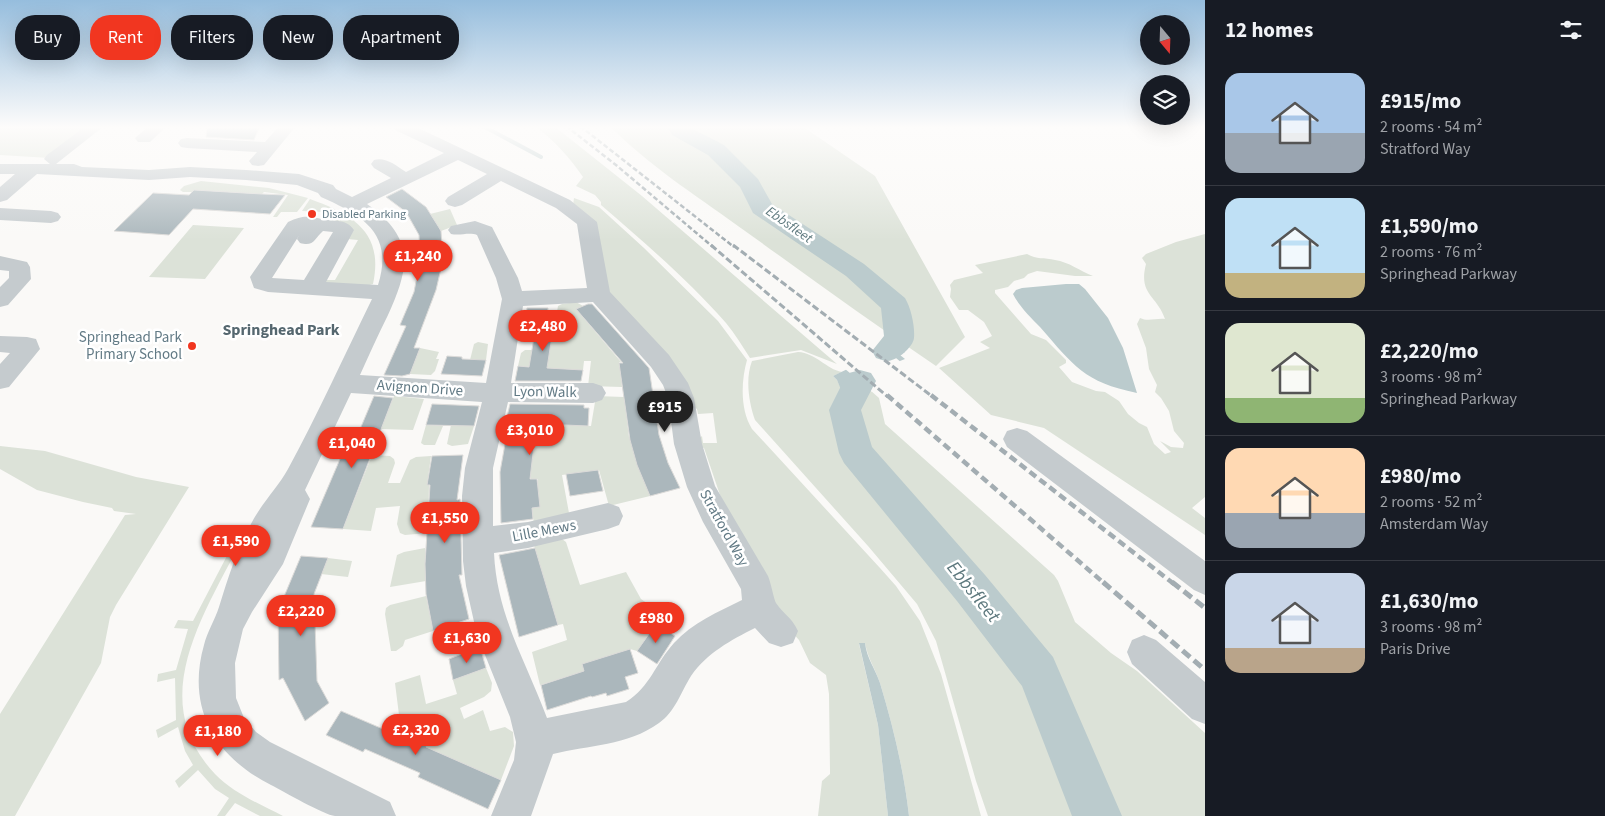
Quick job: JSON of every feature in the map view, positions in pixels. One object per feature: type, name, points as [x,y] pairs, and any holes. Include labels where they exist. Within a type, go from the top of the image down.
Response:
[{"type":"street","points":[[4,167],[33,169],[56,164]]},
{"type":"street","points":[[56,164],[66,172],[150,175],[190,172],[275,178],[278,182],[311,191],[328,193],[352,204],[374,217],[391,243],[394,266],[387,293],[297,479],[298,487],[282,534],[261,573],[235,609],[219,648],[215,676],[221,711],[233,734],[243,745],[266,761],[376,816]]},
{"type":"street","points":[[246,175],[255,164]]},
{"type":"street","points":[[380,164],[405,178]]},
{"type":"street","points":[[352,204],[435,164]]},
{"type":"street","points":[[479,164],[563,204],[587,222],[599,294],[513,299]]},
{"type":"street","points":[[0,196],[33,169]]},
{"type":"street","points":[[500,174],[454,208],[475,227],[485,231],[507,278],[513,299],[497,391],[479,468],[477,496],[481,577],[492,629],[528,717],[535,742],[533,760],[511,816]]},
{"type":"street","points":[[0,214],[51,217]]},
{"type":"street","points":[[311,288],[344,232],[342,228],[337,226],[316,227],[313,222],[299,224],[281,246],[260,279],[265,285],[387,293]]},
{"type":"street","points":[[0,263],[19,267],[20,279],[0,300]]},
{"type":"street","name":"Stratford Way","points":[[535,742],[547,737],[611,724],[638,715],[660,698],[681,662],[693,648],[722,628],[770,620],[758,587],[714,513],[701,487],[688,444],[681,398],[675,383],[660,361],[599,294]]},
{"type":"street","points":[[0,344],[27,345],[28,349],[0,380]]},
{"type":"street","name":"Avignon Drive","points":[[344,383],[480,392],[497,391]]},
{"type":"street","name":"Lyon Walk","points":[[497,391],[593,393]]},
{"type":"street","points":[[1017,439],[1205,580]]},
{"type":"street","name":"Lille Mews","points":[[478,541],[528,535],[608,516]]},
{"type":"street","points":[[1144,652],[1205,706]]},
{"type":"shaded area","points":[[574,164],[602,164],[642,196],[837,364],[801,350],[750,358],[726,323],[682,277],[601,205],[601,202],[595,195],[576,186],[583,177]]},
{"type":"shaded area","points":[[653,164],[858,164],[875,176],[965,337],[936,366]]},
{"type":"shaded area","points":[[201,181],[269,188],[308,198],[297,212],[281,212],[277,217],[273,217],[288,195],[264,192],[262,194],[194,190],[192,192],[183,192],[180,190],[184,186]]},
{"type":"shaded area","points":[[574,198],[599,207],[644,248],[718,321],[747,360],[743,395],[745,413],[752,429],[896,586],[920,621],[941,674],[981,816],[909,816],[894,732],[880,683],[865,643],[859,644],[878,725],[888,816],[818,816],[822,781],[830,774],[829,694],[826,675],[810,663],[799,640],[773,611],[720,495],[704,448],[695,442],[702,436],[703,443],[717,443],[713,413],[698,414],[697,409],[689,403],[615,305],[573,205]]},
{"type":"shaded area","points":[[310,199],[340,212],[362,228],[370,239],[374,251],[373,284],[366,286],[327,285],[323,280],[335,280],[358,240],[347,239],[322,221],[325,217],[321,216],[323,212],[302,211]]},
{"type":"shaded area","points":[[450,209],[457,225],[441,231],[430,214]]},
{"type":"shaded area","points":[[193,225],[244,228],[205,279],[149,277]]},
{"type":"shaded area","points":[[1205,234],[1205,497],[1192,508],[1205,518],[1205,535],[1044,428],[991,415],[939,368],[990,348],[980,342],[992,336],[984,322],[968,310],[959,310],[950,297],[950,285],[954,280],[983,273],[975,265],[1027,254],[1065,263],[1093,276],[1075,276],[1037,271],[1014,281],[1008,287],[995,290],[995,293],[1031,334],[1046,340],[1066,360],[1066,363],[1059,367],[1072,382],[1096,391],[1105,392],[1119,401],[1128,414],[1147,427],[1154,444],[1165,454],[1171,452],[1160,441],[1171,447],[1183,448],[1184,443],[1174,431],[1169,411],[1155,392],[1157,385],[1149,369],[1146,348],[1137,324],[1140,318],[1146,320],[1165,319],[1162,311],[1146,289],[1144,274],[1146,264],[1142,258],[1146,254],[1176,242]]},
{"type":"shaded area","points":[[1079,284],[1108,318],[1123,348],[1137,393],[1104,384],[1081,371],[1018,303],[1013,294],[1016,290],[1022,288]]},
{"type":"shaded area","points":[[576,302],[583,306],[576,309],[621,362],[619,362],[622,387],[588,386],[591,361],[584,361],[583,370],[518,366],[521,353],[525,350],[549,350],[551,340],[530,339],[524,335],[525,322],[555,323],[558,306]]},
{"type":"shaded area","points":[[478,342],[488,344],[486,360],[470,360],[474,344]]},
{"type":"shaded area","points":[[420,348],[439,352],[435,371],[431,375],[410,374]]},
{"type":"shaded area","points":[[900,348],[905,352],[900,355],[905,359],[900,361],[870,390],[860,392],[856,397],[842,392],[837,380],[833,376],[887,350]]},
{"type":"shaded area","points":[[798,352],[810,355],[831,368],[842,372],[833,376],[844,394],[849,396],[870,390],[879,398],[885,424],[1054,575],[1075,622],[1111,653],[1137,671],[1205,733],[1205,816],[988,816],[976,781],[936,641],[917,604],[868,546],[755,420],[749,391],[749,375],[752,361]]},
{"type":"shaded area","points":[[394,396],[424,399],[413,430],[381,429]]},
{"type":"shaded area","points":[[596,396],[624,397],[629,437],[650,496],[609,506],[599,470],[562,475],[569,513],[534,525],[532,508],[540,507],[531,486],[538,485],[538,479],[531,479],[530,474],[534,445],[538,445],[539,437],[505,434],[503,431],[505,417],[531,417],[550,424],[591,426]]},
{"type":"shaded area","points":[[426,425],[443,426],[435,445],[424,445],[421,443]]},
{"type":"shaded area","points":[[451,425],[474,426],[468,444],[452,446],[447,444]]},
{"type":"shaded area","points":[[0,446],[45,451],[136,477],[189,487],[116,605],[110,617],[101,663],[15,816],[0,816],[0,714],[125,515],[136,514],[114,511],[112,508],[37,490],[0,469]]},
{"type":"shaded area","points":[[372,455],[390,456],[394,459],[395,463],[388,483],[400,483],[410,460],[416,457],[431,456],[427,485],[429,485],[428,533],[405,535],[400,533],[397,524],[400,506],[376,508],[371,531],[343,529]]},
{"type":"shaded area","points":[[562,539],[566,542],[580,585],[626,572],[641,599],[651,606],[644,617],[656,624],[637,651],[630,649],[582,664],[584,671],[540,685],[532,652],[567,640],[563,624],[558,625],[534,545]]},
{"type":"shaded area","points":[[219,543],[239,545],[210,601],[187,659],[183,689],[184,718],[195,746],[222,781],[238,792],[283,816],[260,816],[235,803],[225,816],[217,816],[229,798],[215,789],[198,770],[179,788],[175,781],[193,765],[185,751],[178,727],[158,738],[156,730],[176,720],[175,678],[157,682],[158,674],[176,670],[188,629],[174,628],[178,620],[193,621],[230,550],[217,548]]},
{"type":"shaded area","points":[[425,548],[426,581],[390,587],[397,555]]},
{"type":"shaded area","points":[[328,558],[352,561],[348,577],[321,574]]},
{"type":"shaded area","points":[[426,596],[433,631],[405,640],[403,646],[396,651],[391,651],[385,614],[386,608],[390,605]]},
{"type":"shaded area","points":[[859,643],[865,643],[867,654],[885,699],[901,765],[909,816],[888,816],[878,725]]},
{"type":"shaded area","points":[[486,668],[492,683],[491,691],[484,697],[460,708],[464,719],[483,710],[490,731],[505,727],[513,732],[514,746],[501,780],[426,747],[434,731],[399,715],[395,683],[420,675],[426,704],[457,694],[453,680]]},
{"type":"pier","points":[[884,348],[902,363],[872,392],[844,368]]},
{"type":"building","points":[[402,189],[426,207],[441,231],[443,260],[436,290],[414,348],[420,348],[410,374],[402,376],[384,375],[406,326],[400,325],[414,292],[420,260],[419,235],[406,212],[386,197]]},
{"type":"building","points":[[194,190],[285,195],[270,214],[193,209],[169,235],[114,231],[153,193],[189,195]]},
{"type":"building","points":[[592,304],[649,368],[659,435],[668,463],[680,488],[650,496],[637,465],[630,440],[619,363],[623,363],[576,309]]},
{"type":"building","points":[[527,308],[548,308],[547,320],[555,317],[547,368],[583,370],[581,381],[515,381],[518,366],[529,367],[536,326],[525,323]]},
{"type":"building","points":[[447,356],[486,360],[482,376],[441,374]]},
{"type":"building","points":[[374,396],[393,398],[343,529],[311,527],[343,452],[350,453]]},
{"type":"building","points":[[432,404],[479,406],[474,426],[426,425]]},
{"type":"building","points":[[510,404],[584,405],[584,408],[589,408],[588,426],[541,424],[538,445],[534,445],[530,479],[537,479],[540,507],[532,508],[533,519],[501,523],[500,472],[505,444],[516,444],[520,417],[507,417]]},
{"type":"building","points":[[463,455],[457,500],[460,499],[462,575],[459,575],[469,619],[433,631],[426,594],[425,564],[430,485],[427,485],[432,456]]},
{"type":"building","points":[[598,470],[603,491],[570,496],[566,474]]},
{"type":"building","points":[[535,548],[558,625],[519,637],[499,555]]},
{"type":"building","points":[[301,556],[328,558],[314,594],[317,681],[329,703],[305,721],[283,678],[279,680],[278,611]]},
{"type":"building","points":[[656,624],[675,636],[657,664],[637,651]]},
{"type":"building","points":[[480,647],[486,668],[453,680],[449,659]]},
{"type":"building","points":[[630,649],[638,673],[625,677],[629,689],[607,696],[606,693],[591,696],[547,710],[541,685],[584,671],[582,664]]},
{"type":"building","points":[[341,711],[390,732],[399,715],[434,731],[426,747],[501,780],[488,809],[418,777],[420,773],[365,749],[363,752],[326,735]]},
{"type":"waterway","name":"Ebbsfleet","points":[[730,164],[750,184],[762,208],[855,270],[895,305],[899,339],[887,351]]},
{"type":"waterway","name":"Ebbsfleet","points":[[860,381],[845,410],[856,453],[971,588],[1038,672],[1097,816]]},
{"type":"railway","points":[[615,164],[713,247]]},
{"type":"railway","points":[[628,164],[734,247]]},
{"type":"railway","points":[[711,245],[888,397]]},
{"type":"railway","points":[[733,245],[933,397]]},
{"type":"railway","points":[[887,395],[1105,584]]},
{"type":"railway","points":[[931,395],[1174,584]]},
{"type":"railway","points":[[1103,582],[1205,670]]},
{"type":"railway","points":[[1172,582],[1205,608]]},
{"type":"place","name":"Disabled Parking","points":[[312,214]]},
{"type":"place","name":"Springhead Park Primary School","points":[[192,346]]},
{"type":"district","name":"Springhead Park","points":[[281,330]]}]
